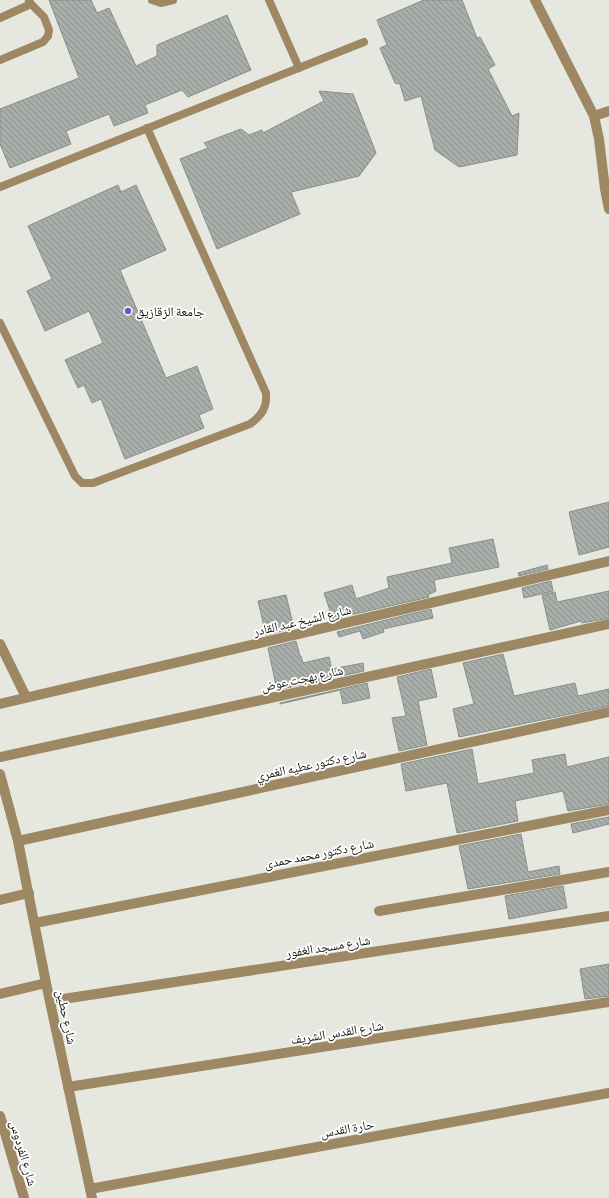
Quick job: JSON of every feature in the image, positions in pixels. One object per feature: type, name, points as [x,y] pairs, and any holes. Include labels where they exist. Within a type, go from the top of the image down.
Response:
[{"type":"street","points":[[535,0],[594,116],[599,139],[609,209]]},
{"type":"street","points":[[594,116],[609,111]]},
{"type":"street","name":"شارع الشيخ عبد القادر","points":[[0,704],[609,561]]},
{"type":"street","name":"شارع بهجت عوض","points":[[0,757],[609,624]]},
{"type":"street","points":[[0,644],[26,698]]},
{"type":"street","name":"شارع دكتور عطيه الغمري","points":[[18,841],[609,712]]},
{"type":"street","name":"شارع حطين","points":[[0,774],[3,795],[18,841],[46,983],[91,1193]]},
{"type":"street","name":"شارع دكتور محمد حمدى","points":[[35,923],[609,810]]},
{"type":"street","points":[[379,911],[609,872]]},
{"type":"street","points":[[0,900],[29,893]]},
{"type":"street","name":"شارع مسجد الغفور","points":[[50,1001],[609,916]]},
{"type":"street","points":[[0,994],[46,983]]},
{"type":"street","name":"شارع القدس الشريف","points":[[68,1087],[609,1002]]},
{"type":"street","name":"حارة القدس","points":[[91,1193],[609,1092]]},
{"type":"street","name":"شارع الفردوس","points":[[0,1116],[24,1198]]},
{"type":"lane","points":[[152,0],[161,3],[173,0]]},
{"type":"lane","points":[[269,0],[299,68]]},
{"type":"lane","points":[[0,18],[30,2],[44,17],[50,30],[48,36],[42,42],[0,60]]},
{"type":"lane","points":[[0,187],[364,42]]},
{"type":"lane","points":[[0,323],[74,476],[82,482],[88,484],[97,482],[250,424],[258,417],[264,409],[266,393],[148,128]]},
{"type":"building","points":[[49,0],[91,0],[97,13],[109,8],[136,66],[157,56],[157,45],[227,15],[251,70],[188,97],[182,90],[145,105],[148,113],[114,126],[109,114],[66,131],[71,144],[10,168],[0,144],[0,109],[79,78]]},
{"type":"building","points":[[424,0],[462,0],[477,38],[480,37],[495,65],[488,69],[512,116],[519,113],[517,155],[459,167],[435,150],[421,96],[405,101],[400,84],[395,83],[380,48],[387,45],[377,20]]},
{"type":"building","points":[[319,91],[353,94],[376,153],[359,176],[291,192],[300,214],[217,249],[180,159],[208,148],[204,143],[241,129],[249,135],[262,130],[263,133],[324,101]]},
{"type":"building","points":[[118,185],[121,192],[136,185],[166,250],[120,270],[166,378],[197,366],[213,409],[199,415],[204,428],[125,459],[101,399],[92,403],[84,385],[78,388],[65,360],[103,343],[89,311],[45,331],[27,291],[52,279],[28,226]]},
{"type":"building","points":[[609,502],[609,547],[579,555],[569,512]]},
{"type":"building","points":[[493,539],[499,567],[434,580],[436,591],[428,595],[429,597],[333,619],[324,593],[352,585],[356,599],[389,588],[387,577],[452,563],[449,548]]},
{"type":"building","points":[[547,565],[548,569],[519,576],[518,573]]},
{"type":"building","points":[[551,581],[553,591],[524,598],[522,588]]},
{"type":"building","points":[[609,591],[609,618],[582,623],[581,621],[550,630],[542,595],[555,592],[557,602]]},
{"type":"building","points":[[286,595],[294,628],[266,635],[258,601]]},
{"type":"building","points":[[431,609],[433,618],[383,629],[384,632],[363,639],[360,631],[339,637],[337,632]]},
{"type":"building","points":[[296,641],[303,663],[329,657],[332,669],[363,663],[364,671],[277,690],[268,648]]},
{"type":"building","points":[[503,654],[514,696],[575,683],[578,696],[609,689],[609,706],[459,737],[453,709],[474,704],[463,663]]},
{"type":"building","points":[[431,669],[437,697],[418,701],[427,745],[399,751],[392,718],[406,716],[397,677]]},
{"type":"building","points":[[367,683],[370,698],[343,704],[340,690],[280,704],[280,703]]},
{"type":"building","points":[[472,749],[478,784],[534,773],[532,760],[565,754],[567,767],[609,757],[609,804],[568,811],[563,791],[515,801],[518,821],[457,833],[447,783],[406,791],[401,764]]},
{"type":"building","points":[[609,817],[609,824],[573,833],[571,824]]},
{"type":"building","points":[[521,834],[528,872],[559,866],[560,874],[468,889],[459,846]]},
{"type":"building","points":[[563,886],[567,908],[509,919],[505,896]]},
{"type":"building","points":[[609,964],[609,996],[585,999],[580,969]]},
{"type":"place","name":"جامعة الزقازيق","points":[[128,311]]}]
